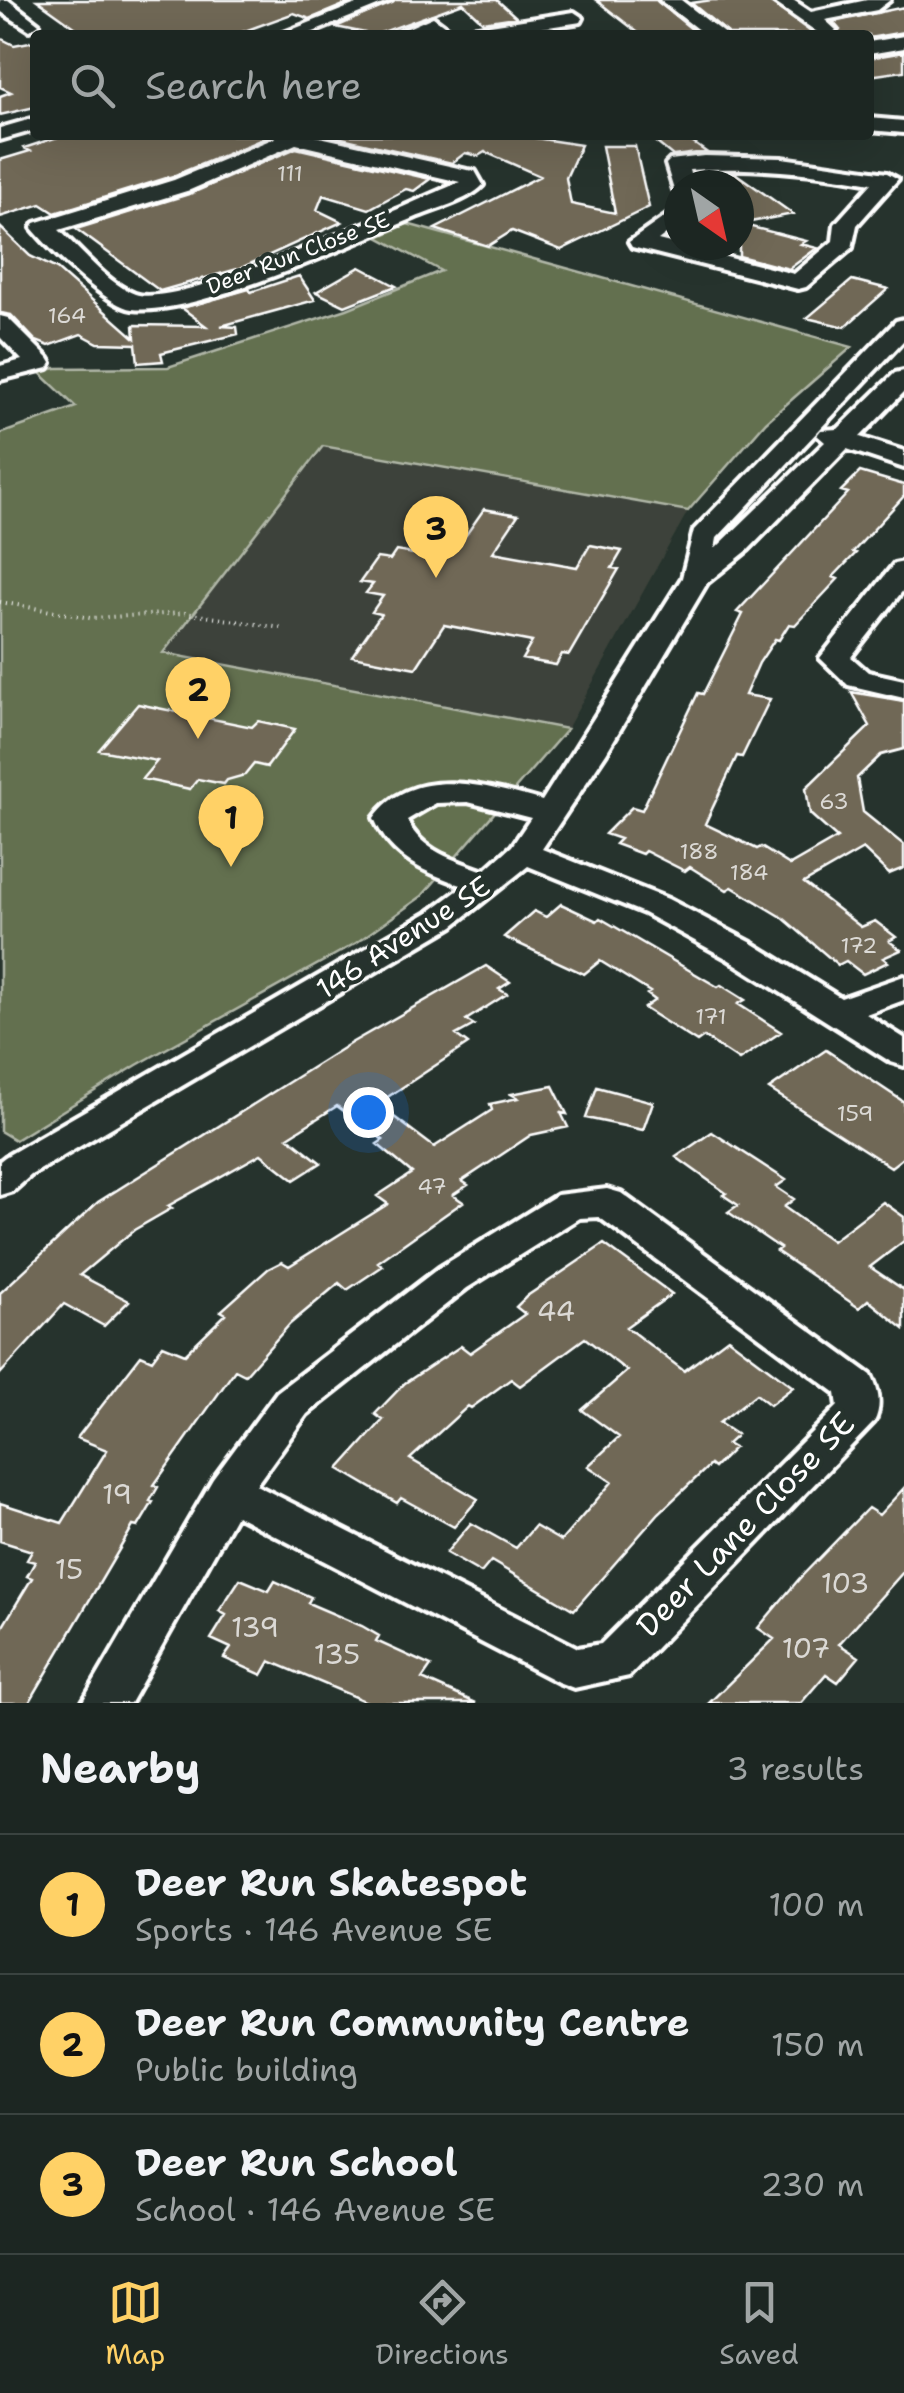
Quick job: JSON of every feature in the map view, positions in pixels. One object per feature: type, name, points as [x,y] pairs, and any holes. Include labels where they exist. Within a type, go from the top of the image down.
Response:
[{"type":"street","points":[[304,30],[383,0]]},
{"type":"street","points":[[550,0],[579,22]]},
{"type":"street","points":[[669,0],[710,30]]},
{"type":"street","points":[[780,0],[828,30]]},
{"type":"street","points":[[808,18],[870,6],[881,0]]},
{"type":"street","points":[[0,3],[30,24]]},
{"type":"street","points":[[504,30],[579,22]]},
{"type":"street","points":[[544,30],[579,22]]},
{"type":"street","points":[[414,30],[433,23],[441,30]]},
{"type":"street","points":[[874,47],[904,42]]},
{"type":"street","points":[[874,124],[903,127]]},
{"type":"street","points":[[0,134],[30,125]]},
{"type":"street","name":"Deer Run Close SE","points":[[281,140],[182,184],[43,228],[133,302],[156,304],[268,269],[472,186],[467,176],[302,140]]},
{"type":"street","points":[[737,159],[746,140]]},
{"type":"street","points":[[678,170],[677,164],[737,159],[820,166],[887,179],[846,224],[844,243],[798,282],[711,260]]},
{"type":"street","points":[[664,225],[640,242],[664,248]]},
{"type":"street","points":[[0,324],[39,362],[0,373]]},
{"type":"street","name":"146 Avenue SE","points":[[696,578],[704,536],[904,326]]},
{"type":"street","name":"146 Avenue SE","points":[[0,1182],[18,1166],[442,920],[489,884],[523,853],[551,814],[696,578],[738,544],[904,378]]},
{"type":"street","points":[[806,429],[846,438],[904,460]]},
{"type":"street","points":[[904,570],[835,658],[858,678],[904,689]]},
{"type":"street","points":[[489,884],[414,853],[395,838],[390,818],[409,799],[448,790],[487,796],[551,814]]},
{"type":"street","points":[[523,853],[656,906],[740,951],[904,1054]]},
{"type":"street","points":[[838,1012],[904,987]]},
{"type":"street","name":"Deer Lane Close SE","points":[[105,1703],[228,1491],[292,1403],[453,1278],[571,1205],[606,1203],[856,1386],[860,1411],[613,1662],[574,1668],[228,1491]]},
{"type":"path","points":[[0,602],[90,618],[185,613],[281,628]]},
{"type":"shaded area","points":[[323,445],[688,511],[567,729],[162,653]]},
{"type":"green space","points":[[407,224],[852,347],[766,422],[688,511],[323,446],[163,653],[567,729],[422,896],[356,943],[137,1065],[15,1140],[0,1131],[0,434],[76,407],[39,372],[56,368],[168,367],[347,309],[441,271],[378,237]]},
{"type":"building","points":[[37,0],[356,0],[310,19],[294,13],[248,30],[79,30]]},
{"type":"building","points":[[396,0],[497,0],[516,17],[483,22],[463,3],[389,30],[336,27]]},
{"type":"building","points":[[596,0],[656,0],[693,30],[635,30]]},
{"type":"building","points":[[767,0],[808,30],[724,30],[691,3]]},
{"type":"building","points":[[904,7],[904,32],[874,37],[874,30],[840,30],[833,22]]},
{"type":"building","points":[[0,38],[14,45],[30,42],[30,108],[0,115],[0,96],[11,92],[0,87]]},
{"type":"building","points":[[904,52],[904,71],[874,75],[874,57]]},
{"type":"building","points":[[49,140],[260,140],[173,176],[55,213],[41,204],[0,217],[0,160],[30,151],[24,148]]},
{"type":"building","points":[[350,140],[548,140],[581,145],[566,178],[571,204],[615,213],[602,146],[635,146],[649,207],[561,250],[512,231],[488,246],[435,229],[540,176],[485,152],[478,156],[465,153],[452,163]]},
{"type":"building","points":[[653,140],[689,140],[706,152],[673,156]]},
{"type":"building","points":[[296,148],[430,179],[414,191],[406,189],[369,209],[323,195],[317,210],[342,222],[241,268],[160,291],[76,229],[192,193]]},
{"type":"building","points":[[754,186],[793,214],[754,221]]},
{"type":"building","points":[[0,227],[30,256],[57,269],[135,338],[134,325],[206,326],[182,308],[299,276],[315,300],[221,326],[237,327],[238,334],[161,353],[163,361],[138,363],[136,344],[98,343],[81,334],[49,346],[36,341],[11,315],[0,313]]},
{"type":"building","points":[[754,228],[806,241],[801,244],[817,248],[789,269],[754,260]]},
{"type":"building","points":[[360,267],[396,286],[345,306],[316,292]]},
{"type":"building","points":[[852,280],[888,289],[845,327],[807,318]]},
{"type":"building","points":[[860,472],[904,485],[904,496],[833,577],[838,579],[795,625],[789,624],[759,663],[745,695],[770,699],[705,824],[757,849],[761,847],[790,865],[837,838],[810,814],[806,788],[870,726],[851,692],[904,701],[904,749],[881,755],[857,778],[863,812],[904,845],[904,868],[889,874],[863,849],[804,883],[861,927],[875,921],[896,937],[889,941],[901,950],[883,958],[888,962],[863,974],[846,961],[838,965],[782,917],[732,887],[727,890],[690,867],[685,871],[645,851],[642,854],[615,844],[620,839],[605,834],[632,807],[642,810],[698,693],[703,694],[743,614],[737,612],[848,493],[841,491]]},
{"type":"building","points":[[484,509],[518,515],[493,552],[577,567],[590,545],[622,551],[612,568],[619,569],[569,655],[562,654],[556,665],[522,659],[532,642],[444,625],[416,668],[352,656],[381,614],[372,612],[383,596],[366,593],[373,584],[360,582],[377,558],[390,560],[396,551],[413,554],[423,540],[461,542]]},
{"type":"building","points":[[138,704],[252,727],[258,721],[295,729],[267,767],[254,764],[245,775],[224,784],[198,779],[190,789],[142,779],[157,761],[99,750]]},
{"type":"building","points":[[561,904],[597,921],[600,918],[718,987],[721,985],[745,1000],[738,1004],[781,1032],[739,1060],[704,1037],[697,1042],[644,1008],[655,1000],[647,994],[650,992],[600,961],[584,974],[504,937],[534,911],[546,917]]},
{"type":"building","points":[[486,966],[510,982],[499,989],[507,994],[466,1020],[474,1025],[456,1035],[468,1044],[377,1104],[434,1147],[492,1110],[490,1104],[518,1098],[511,1094],[553,1086],[567,1114],[561,1113],[568,1127],[531,1135],[462,1181],[468,1185],[453,1195],[463,1202],[378,1262],[383,1266],[347,1290],[339,1283],[290,1324],[245,1375],[235,1370],[154,1485],[158,1487],[150,1501],[153,1502],[138,1527],[133,1526],[29,1703],[0,1703],[0,1631],[32,1578],[27,1576],[35,1562],[27,1560],[32,1551],[0,1541],[0,1503],[62,1523],[107,1450],[77,1438],[141,1355],[152,1360],[163,1345],[185,1354],[226,1314],[221,1311],[268,1269],[282,1262],[289,1266],[388,1204],[377,1196],[412,1173],[377,1144],[383,1140],[337,1106],[288,1137],[321,1163],[294,1180],[261,1154],[168,1206],[172,1208],[134,1230],[80,1275],[129,1301],[104,1326],[64,1304],[0,1374],[0,1293],[98,1202],[351,1043]]},
{"type":"building","points":[[826,1050],[904,1102],[904,1157],[891,1167],[769,1089]]},
{"type":"building","points":[[597,1087],[653,1102],[643,1130],[586,1118]]},
{"type":"building","points":[[712,1132],[786,1180],[776,1187],[794,1199],[784,1207],[832,1241],[883,1202],[904,1217],[904,1241],[870,1267],[904,1290],[904,1329],[868,1300],[859,1308],[776,1251],[780,1248],[728,1212],[738,1205],[676,1157]]},
{"type":"building","points":[[604,1244],[672,1294],[626,1327],[684,1371],[728,1338],[793,1387],[770,1405],[756,1394],[719,1423],[737,1435],[727,1444],[734,1448],[659,1513],[574,1610],[491,1561],[481,1573],[446,1553],[471,1523],[516,1548],[535,1526],[561,1541],[612,1482],[588,1466],[619,1437],[582,1410],[627,1371],[585,1338],[520,1386],[511,1379],[471,1408],[468,1406],[410,1459],[478,1499],[454,1527],[401,1498],[397,1503],[339,1469],[383,1420],[375,1414],[405,1383],[461,1346],[470,1353],[525,1314],[516,1307],[527,1296]]},
{"type":"building","points":[[904,1488],[904,1571],[839,1644],[859,1657],[838,1682],[826,1674],[801,1703],[709,1703],[774,1639],[758,1628],[799,1579],[868,1508],[879,1515]]},
{"type":"building","points":[[240,1579],[269,1591],[275,1581],[311,1597],[308,1603],[362,1626],[379,1636],[376,1641],[431,1666],[422,1679],[476,1703],[369,1703],[270,1661],[262,1675],[224,1658],[231,1648],[211,1639],[226,1615],[219,1611]]},
{"type":"place","name":"Deer Run School","points":[[436,578]]},
{"type":"place","name":"Deer Run Community Centre","points":[[198,739]]},
{"type":"place","name":"Deer Run Skatespot","points":[[231,867]]}]
